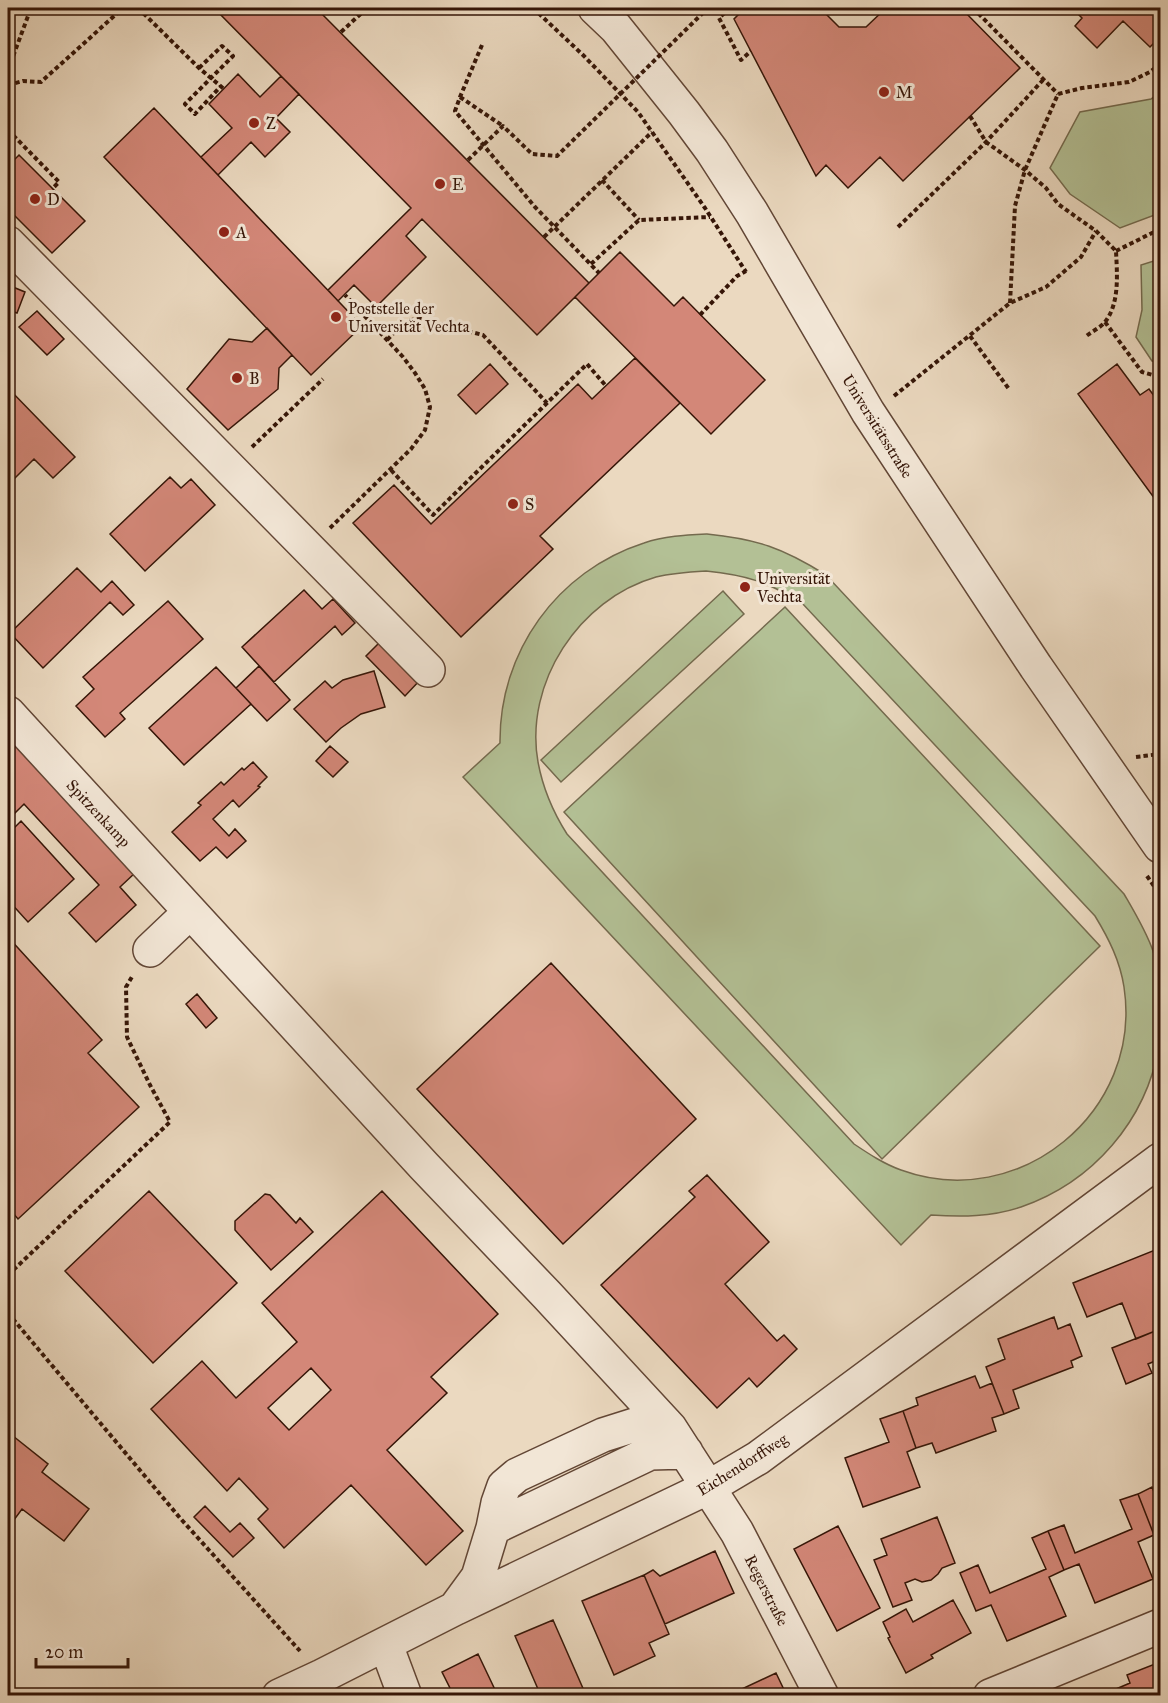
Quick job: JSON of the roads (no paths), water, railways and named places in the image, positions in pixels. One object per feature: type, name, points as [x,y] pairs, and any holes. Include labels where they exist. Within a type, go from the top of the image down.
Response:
[{"type":"street","name":"Universitätsstraße","points":[[595,8],[616,28],[712,151],[752,213],[868,412],[1036,668],[1161,846]]},
{"type":"street","points":[[8,243],[428,670]]},
{"type":"street","name":"Spitzenkamp","points":[[8,713],[408,1149],[547,1295],[678,1440]]},
{"type":"street","points":[[150,950],[190,912]]},
{"type":"street","name":"Eichendorffweg","points":[[279,1695],[709,1487],[767,1451],[1155,1174]]},
{"type":"street","points":[[456,1608],[478,1577],[504,1486],[517,1475],[603,1435],[641,1423],[678,1440]]},
{"type":"street","name":"Regerstraße","points":[[678,1440],[737,1532],[822,1695]]},
{"type":"street","points":[[990,1695],[1161,1626]]},
{"type":"street","points":[[386,1645],[405,1695]]},
{"type":"place","name":"M","points":[[884,92]]},
{"type":"place","name":"Z","points":[[254,123]]},
{"type":"place","name":"E","points":[[440,184]]},
{"type":"place","name":"D","points":[[35,199]]},
{"type":"place","name":"A","points":[[224,232]]},
{"type":"place","name":"Poststelle der Universität Vechta","points":[[336,317]]},
{"type":"place","name":"B","points":[[237,378]]},
{"type":"place","name":"S","points":[[513,504]]},
{"type":"place","name":"Universität Vechta","points":[[745,587]]}]
